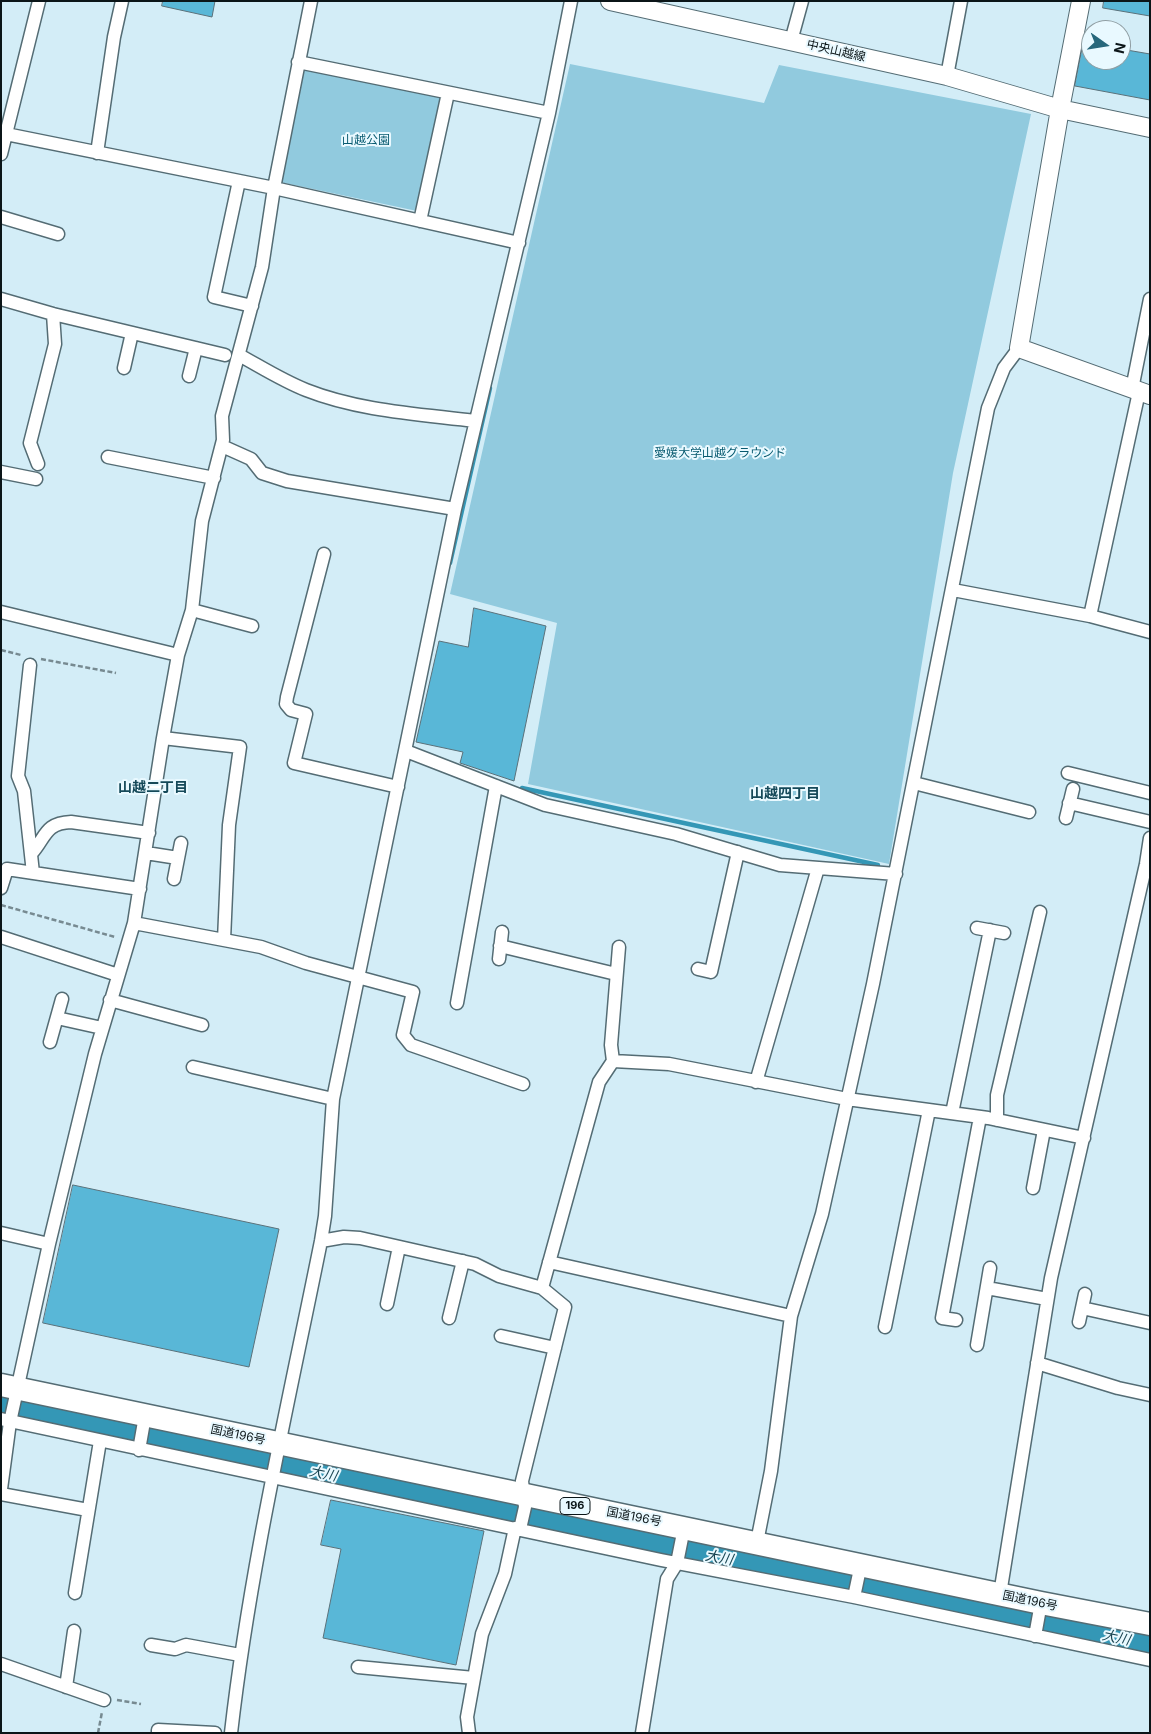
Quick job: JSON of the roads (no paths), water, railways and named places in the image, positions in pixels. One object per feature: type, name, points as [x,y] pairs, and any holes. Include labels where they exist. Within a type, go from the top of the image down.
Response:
[{"type":"highway","name":"国道196号","points":[[11,1392],[144,1422],[682,1535],[757,1542],[859,1571],[1000,1594],[1040,1610],[1150,1624]]},
{"type":"street","points":[[1,154],[4,134],[39,1]]},
{"type":"street","points":[[96,153],[114,36],[122,1]]},
{"type":"street","points":[[1,1489],[11,1392],[102,1028],[134,923],[178,655],[192,610],[202,521],[222,446],[222,416],[232,355],[252,306],[262,267],[274,188],[310,1]]},
{"type":"street","points":[[231,1733],[240,1655],[277,1450],[321,1241],[333,1100],[455,509],[549,113],[571,1]]},
{"type":"street","name":"中央山越線","points":[[610,1],[947,76],[1060,109],[1150,128]]},
{"type":"street","points":[[790,40],[802,1]]},
{"type":"street","points":[[947,76],[961,1]]},
{"type":"street","points":[[757,1542],[771,1470],[791,1316],[822,1214],[847,1100],[896,874],[988,408],[1004,368],[1019,348],[1060,109],[1081,1]]},
{"type":"street","points":[[298,62],[549,113]]},
{"type":"street","points":[[420,221],[448,93]]},
{"type":"street","points":[[4,134],[274,188],[519,243]]},
{"type":"street","points":[[239,181],[214,297],[252,306]]},
{"type":"street","points":[[1,217],[58,234]]},
{"type":"street","points":[[1,299],[53,314],[232,355],[305,390],[338,400],[371,407],[475,421]]},
{"type":"street","points":[[1090,616],[1140,392],[1150,300]]},
{"type":"street","points":[[38,464],[26,433],[55,344],[53,314]]},
{"type":"street","points":[[124,368],[132,333]]},
{"type":"street","points":[[189,376],[196,348]]},
{"type":"street","points":[[1019,348],[1140,392]]},
{"type":"street","points":[[222,446],[251,459],[262,472],[287,481],[455,509]]},
{"type":"street","points":[[108,457],[214,478]]},
{"type":"street","points":[[1,472],[36,479]]},
{"type":"street","points":[[324,554],[287,697],[286,704],[291,710],[306,714],[294,763],[398,786]]},
{"type":"street","points":[[953,590],[1090,616],[1150,632]]},
{"type":"street","points":[[192,610],[252,626]]},
{"type":"street","points":[[1,612],[178,655]]},
{"type":"street","points":[[29,659],[18,776],[24,791],[33,873]]},
{"type":"street","points":[[163,738],[240,747],[229,825],[224,940]]},
{"type":"street","points":[[406,750],[545,805],[676,834],[780,865],[896,874]]},
{"type":"street","points":[[1068,773],[1150,794]]},
{"type":"street","points":[[914,783],[1028,812]]},
{"type":"street","points":[[457,1003],[496,786]]},
{"type":"street","points":[[1066,818],[1073,788]]},
{"type":"street","points":[[1070,803],[1150,822]]},
{"type":"street","points":[[31,854],[50,828],[60,822],[149,833]]},
{"type":"street","points":[[1000,1594],[1047,1299],[1150,838]]},
{"type":"street","points":[[174,879],[182,842]]},
{"type":"street","points":[[698,969],[711,972],[738,852]]},
{"type":"street","points":[[146,853],[178,858]]},
{"type":"street","points":[[756,1082],[818,868]]},
{"type":"street","points":[[1,888],[7,869],[140,889]]},
{"type":"street","points":[[997,1120],[997,1095],[1040,912]]},
{"type":"street","points":[[134,923],[260,947],[306,964],[399,986],[413,992],[403,1035],[411,1045],[524,1084]]},
{"type":"street","points":[[977,928],[1004,933]]},
{"type":"street","points":[[952,1113],[990,930]]},
{"type":"street","points":[[502,932],[500,953],[616,974]]},
{"type":"street","points":[[1,937],[118,975]]},
{"type":"street","points":[[542,1288],[599,1082],[613,1062],[611,1045],[619,947]]},
{"type":"street","points":[[50,1042],[62,999]]},
{"type":"street","points":[[110,1000],[202,1025]]},
{"type":"street","points":[[57,1018],[102,1028]]},
{"type":"street","points":[[613,1062],[669,1064],[847,1100],[980,1117],[1084,1138]]},
{"type":"street","points":[[193,1067],[333,1100]]},
{"type":"street","points":[[885,1327],[929,1110]]},
{"type":"street","points":[[956,1320],[942,1318],[980,1117]]},
{"type":"street","points":[[1033,1188],[1044,1130]]},
{"type":"street","points":[[1,1232],[49,1244]]},
{"type":"street","points":[[321,1241],[344,1237],[360,1238],[475,1264],[499,1276],[542,1288],[565,1307],[522,1481],[525,1501],[519,1526],[505,1574],[482,1634],[467,1717],[469,1733]]},
{"type":"street","points":[[387,1304],[399,1247]]},
{"type":"street","points":[[449,1318],[463,1261]]},
{"type":"street","points":[[549,1262],[791,1316]]},
{"type":"street","points":[[977,1345],[990,1268]]},
{"type":"street","points":[[987,1288],[1047,1299]]},
{"type":"street","points":[[1080,1322],[1086,1294]]},
{"type":"street","points":[[1082,1308],[1150,1323]]},
{"type":"street","points":[[501,1336],[555,1348]]},
{"type":"street","points":[[1037,1363],[1118,1388],[1150,1394]]},
{"type":"street","points":[[7,1420],[100,1441],[273,1474],[677,1561],[854,1595],[1150,1660]]},
{"type":"street","points":[[139,1447],[144,1422]]},
{"type":"street","points":[[75,1593],[100,1441]]},
{"type":"street","points":[[1,1494],[88,1510]]},
{"type":"street","points":[[642,1733],[667,1579],[677,1561],[682,1535]]},
{"type":"street","points":[[854,1595],[859,1571]]},
{"type":"street","points":[[1035,1634],[1040,1610]]},
{"type":"street","points":[[66,1687],[74,1631]]},
{"type":"street","points":[[152,1645],[175,1649],[186,1645],[240,1655]]},
{"type":"street","points":[[1,1664],[104,1700]]},
{"type":"street","points":[[358,1667],[474,1678]]},
{"type":"street","points":[[158,1733],[158,1730],[215,1733]]},
{"type":"waterway","points":[[450,563],[490,388]]},
{"type":"waterway","points":[[522,788],[878,865]]},
{"type":"waterway","name":"大川","points":[[1,1406],[41,1417],[259,1461]]},
{"type":"waterway","name":"大川","points":[[290,1467],[435,1496],[693,1554],[835,1579],[959,1607],[1150,1645]]},
{"type":"district","name":"山越二丁目","points":[[153,788]]},
{"type":"district","name":"山越四丁目","points":[[785,794]]},
{"type":"park label","name":"山越公園","points":[[366,140]]},
{"type":"park label","name":"愛媛大学山越グラウンド","points":[[720,453]]}]
